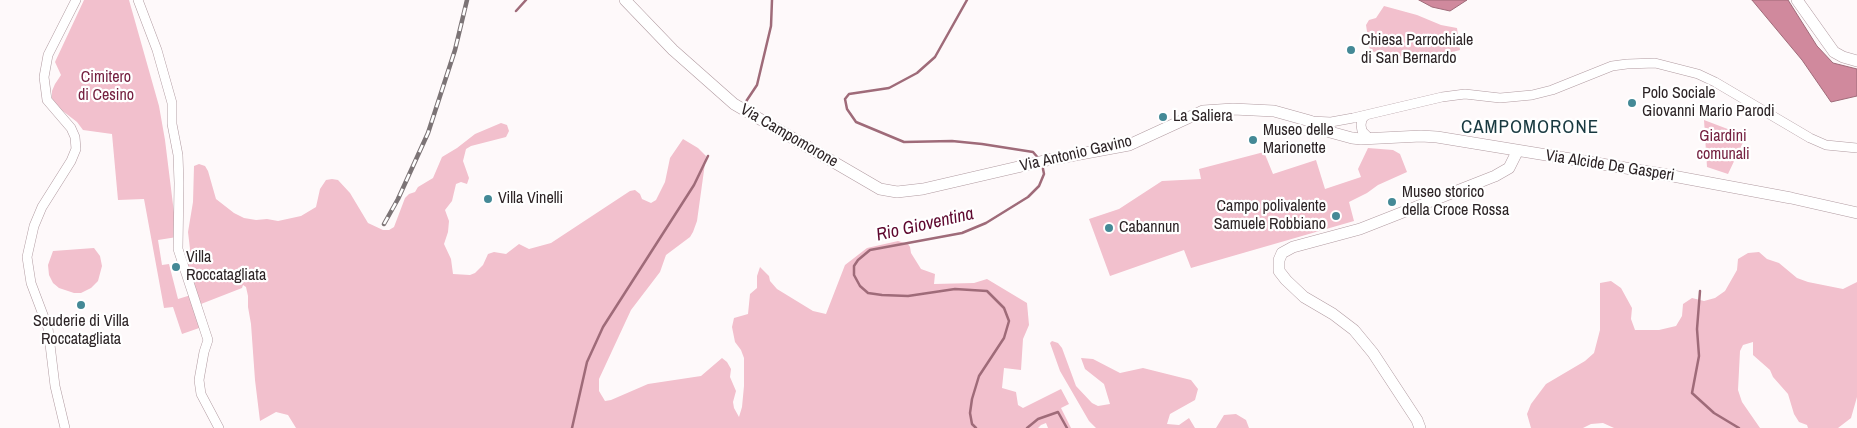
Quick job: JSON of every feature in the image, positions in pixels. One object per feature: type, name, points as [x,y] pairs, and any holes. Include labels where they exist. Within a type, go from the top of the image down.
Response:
[{"type":"main road","name":"Via Campomorone","points":[[625,0],[673,50],[734,104],[880,190],[906,191],[986,175]]},
{"type":"main road","points":[[1797,0],[1834,52],[1857,61]]},
{"type":"main road","name":"Via Antonio Gavino","points":[[986,175],[1048,160],[1129,145],[1203,111],[1233,109],[1268,110],[1310,121],[1330,132],[1365,139]]},
{"type":"main road","name":"Via Alcide De Gasperi","points":[[1365,139],[1437,137],[1517,152],[1662,174],[1800,200],[1857,213]]},
{"type":"main road","points":[[1420,428],[1417,420],[1365,343],[1354,330],[1333,314],[1304,297],[1286,280],[1279,271],[1279,260],[1282,254],[1293,247],[1360,229],[1495,176],[1508,168],[1517,152]]},
{"type":"street","points":[[66,428],[55,386],[48,328],[31,283],[27,257],[34,226],[42,207],[72,161],[76,148],[75,137],[71,128],[47,100],[44,77],[48,55],[76,0]]},
{"type":"street","points":[[138,0],[157,50],[172,103],[172,124],[178,155],[178,249],[208,340],[199,380],[201,394],[219,428]]},
{"type":"street","name":"Via Antonio Gavino","points":[[1310,121],[1332,122],[1442,97],[1465,94],[1500,98],[1532,95],[1552,90],[1612,66],[1655,63],[1698,74],[1715,82],[1810,138],[1826,145],[1857,148]]},
{"type":"street","points":[[1365,116],[1360,125],[1365,139]]},
{"type":"green space","name":"Cimitero di Cesino","points":[[84,0],[129,0],[159,106],[165,140],[177,237],[158,240],[162,265],[169,264],[178,299],[191,295],[202,327],[182,334],[173,307],[164,308],[144,199],[118,200],[112,134],[83,130],[77,122],[55,105],[52,98],[52,91],[61,75],[55,62]]},
{"type":"green space","points":[[1384,6],[1417,15],[1441,25],[1457,28],[1460,50],[1421,60],[1370,51],[1366,25],[1369,20],[1376,18]]},
{"type":"green space","name":"Giardini comunali","points":[[1704,120],[1746,136],[1728,174],[1707,167]]},
{"type":"green space","points":[[501,123],[507,125],[509,131],[506,137],[466,149],[463,161],[469,178],[467,184],[461,182],[456,184],[452,201],[445,210],[449,221],[444,244],[451,259],[453,274],[470,275],[475,273],[483,265],[488,254],[494,252],[506,254],[519,244],[529,249],[551,243],[630,191],[635,190],[642,199],[651,203],[656,200],[665,182],[670,158],[683,139],[698,148],[706,156],[697,221],[693,232],[690,237],[666,255],[660,272],[631,310],[599,379],[599,391],[605,401],[648,384],[701,376],[722,358],[731,369],[730,377],[736,391],[733,402],[734,408],[739,417],[744,386],[744,358],[735,342],[732,327],[734,318],[748,314],[750,294],[757,288],[757,276],[760,267],[769,276],[770,281],[777,289],[813,311],[826,314],[845,265],[867,248],[898,241],[908,244],[921,269],[935,274],[934,284],[974,283],[987,279],[1027,303],[1029,325],[1023,339],[1021,370],[1004,368],[1002,388],[1016,392],[1018,405],[1023,408],[1061,389],[1069,404],[1061,408],[1071,428],[1048,428],[1046,423],[1038,428],[296,428],[288,415],[276,412],[260,421],[246,287],[243,285],[242,288],[201,304],[185,261],[190,249],[188,232],[193,202],[194,166],[199,164],[205,166],[216,199],[244,218],[278,221],[301,216],[316,207],[320,189],[326,180],[332,179],[338,180],[350,193],[368,223],[383,230],[389,230],[394,227],[405,198],[433,178],[442,157],[475,134]]},
{"type":"green space","points":[[1368,148],[1393,150],[1400,154],[1407,172],[1378,185],[1349,202],[1354,221],[1191,268],[1184,250],[1110,276],[1089,219],[1119,209],[1162,181],[1201,179],[1199,169],[1264,152],[1273,174],[1316,160],[1325,189],[1361,177],[1358,169]]},
{"type":"green space","points":[[94,248],[100,256],[102,266],[98,281],[91,288],[81,293],[74,293],[59,288],[53,283],[49,275],[48,265],[53,251]]},
{"type":"green space","points":[[1759,252],[1767,259],[1779,263],[1797,278],[1808,282],[1843,289],[1857,282],[1857,397],[1851,418],[1838,428],[1808,428],[1807,425],[1799,422],[1794,414],[1788,394],[1773,377],[1770,370],[1753,355],[1753,342],[1743,345],[1740,351],[1738,390],[1742,402],[1760,428],[1614,428],[1603,423],[1591,424],[1583,428],[1531,428],[1527,414],[1531,404],[1546,384],[1585,361],[1594,353],[1600,330],[1600,283],[1611,281],[1621,288],[1632,308],[1631,319],[1635,330],[1659,330],[1676,326],[1682,316],[1683,304],[1692,298],[1704,301],[1715,298],[1725,291],[1737,270],[1738,259],[1748,253]]},
{"type":"green space","points":[[1052,341],[1058,343],[1062,348],[1076,386],[1092,403],[1098,406],[1110,404],[1104,384],[1085,369],[1081,358],[1093,359],[1120,373],[1143,368],[1191,380],[1198,389],[1195,400],[1170,414],[1167,424],[1179,425],[1189,418],[1195,428],[1096,428],[1089,421],[1060,371],[1050,343]]},
{"type":"green space","points":[[1236,414],[1246,420],[1249,428],[1216,428],[1224,415]]},
{"type":"shaded area","points":[[1419,0],[1467,0],[1450,11],[1432,7]]},
{"type":"shaded area","points":[[1752,0],[1788,0],[1817,46],[1833,63],[1857,69],[1857,96],[1831,102],[1802,60]]},
{"type":"waterway","points":[[516,11],[526,0]]},
{"type":"waterway","points":[[745,103],[757,85],[771,26],[772,0]]},
{"type":"waterway","name":"Rio Gioventina","points":[[967,0],[935,57],[917,73],[889,88],[849,94],[845,99],[847,109],[856,122],[904,142],[952,141],[982,144],[1033,152],[1039,159]]},
{"type":"waterway","points":[[572,428],[587,362],[603,327],[694,185],[708,156]]},
{"type":"waterway","name":"Rio Gioventina","points":[[976,428],[972,424],[970,413],[972,399],[979,376],[1004,338],[1009,321],[1004,308],[987,291],[955,289],[908,296],[868,293],[860,286],[854,275],[854,266],[870,250],[962,233],[986,223],[1028,197],[1039,186],[1044,174],[1042,164]]},
{"type":"waterway","points":[[1700,291],[1697,329],[1699,356],[1692,393],[1714,413],[1739,428]]},
{"type":"waterway","name":"Rio Gioventina","points":[[1027,428],[1038,419],[1058,412],[1067,428]]},
{"type":"railway","points":[[384,224],[398,199],[428,133],[455,50],[467,0]]},
{"type":"place","name":"Chiesa Parrochiale di San Bernardo","points":[[1351,50]]},
{"type":"place","name":"Polo Sociale Giovanni Mario Parodi","points":[[1632,103]]},
{"type":"place","name":"La Saliera","points":[[1163,117]]},
{"type":"place","name":"Museo delle Marionette","points":[[1253,140]]},
{"type":"place","name":"Villa Vinelli","points":[[488,199]]},
{"type":"place","name":"Museo storico della Croce Rossa","points":[[1392,202]]},
{"type":"place","name":"Campo polivalente Samuele Robbiano","points":[[1336,216]]},
{"type":"place","name":"Cabannun","points":[[1109,228]]},
{"type":"place","name":"Villa Roccatagliata","points":[[176,267]]},
{"type":"place","name":"Scuderie di Villa Roccatagliata","points":[[81,305]]},
{"type":"district","name":"CAMPOMORONE","points":[[1530,128]]}]
